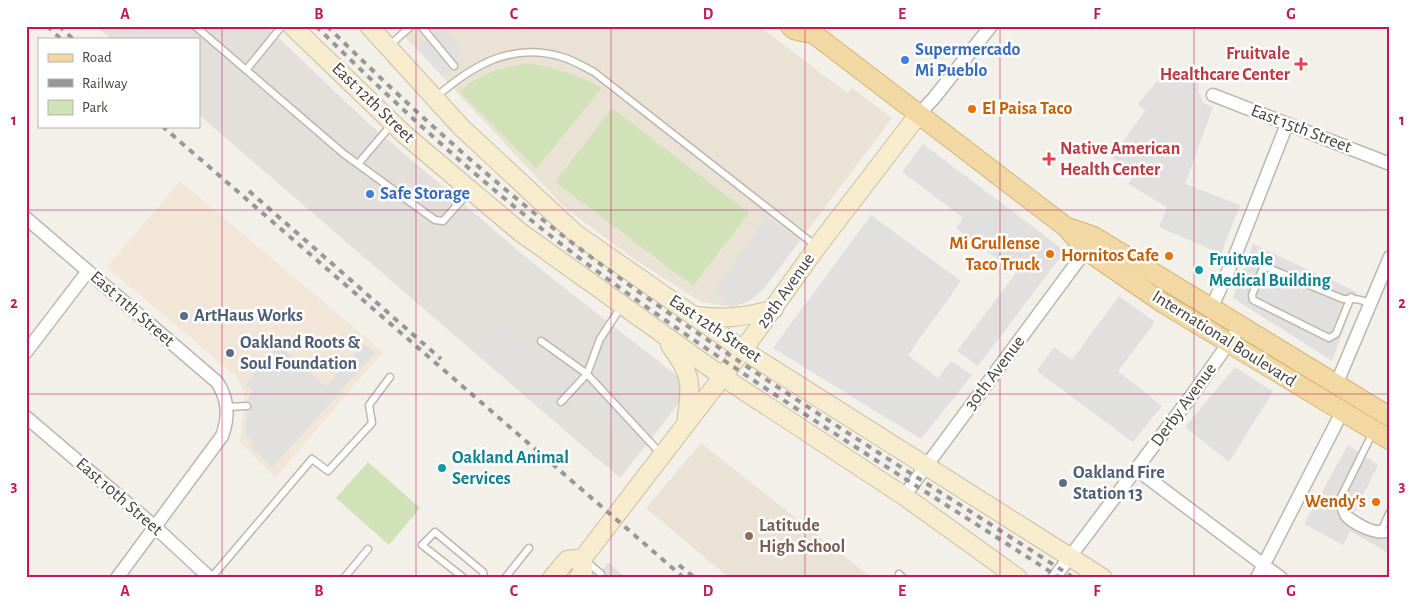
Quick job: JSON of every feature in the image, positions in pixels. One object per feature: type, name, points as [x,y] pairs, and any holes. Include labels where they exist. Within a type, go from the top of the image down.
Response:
[{"type":"main road","name":"East 12th Street","points":[[292,26],[393,124],[520,232],[723,376],[904,496],[1018,578]]},
{"type":"main road","name":"East 12th Street","points":[[369,26],[461,127],[576,234],[744,350],[927,464],[1103,578]]},
{"type":"main road","name":"International Boulevard","points":[[790,26],[795,30],[811,30],[918,115],[1066,227],[1086,250],[1163,303],[1390,440]]},
{"type":"main road","name":"29th Avenue","points":[[578,578],[583,572],[583,558],[744,350],[817,247],[918,115]]},
{"type":"main road","name":"International Boulevard","points":[[1066,227],[1093,236],[1211,310],[1390,417]]},
{"type":"main road","points":[[693,315],[715,319],[738,318],[774,310]]},
{"type":"main road","points":[[659,331],[685,366],[690,379],[686,426]]},
{"type":"main road","points":[[552,578],[567,560],[583,558]]},
{"type":"street","name":"29th Avenue","points":[[918,115],[934,98],[991,26]]},
{"type":"street","name":"East 15th Street","points":[[1213,94],[1390,164]]},
{"type":"street","points":[[1211,310],[1232,264],[1287,124]]},
{"type":"street","name":"East 11th Street","points":[[26,218],[217,382],[226,398],[227,407]]},
{"type":"street","name":"30th Avenue","points":[[904,496],[1086,250]]},
{"type":"street","points":[[1336,385],[1390,257]]},
{"type":"street","points":[[26,352],[88,271]]},
{"type":"street","name":"Derby Avenue","points":[[1054,578],[1240,326]]},
{"type":"street","points":[[117,578],[222,436],[226,426],[227,407]]},
{"type":"street","points":[[1257,578],[1342,412]]},
{"type":"street","name":"East 10th Street","points":[[26,417],[154,526],[210,578]]},
{"type":"street","points":[[1136,469],[1281,578]]},
{"type":"lane","points":[[195,26],[344,154],[435,220],[443,221],[470,191]]},
{"type":"lane","points":[[246,70],[282,26]]},
{"type":"lane","points":[[388,47],[411,26]]},
{"type":"lane","points":[[421,26],[454,66]]},
{"type":"lane","points":[[435,98],[470,70],[495,58],[529,52],[562,57],[594,72],[817,247]]},
{"type":"lane","points":[[358,164],[393,124]]},
{"type":"lane","points":[[1351,298],[1336,334],[1329,338],[1253,300],[1252,295],[1262,270],[1266,267],[1343,298],[1351,298],[1371,304]]},
{"type":"lane","points":[[561,402],[587,374],[600,339],[623,306]]},
{"type":"lane","points":[[541,341],[587,374],[663,455]]},
{"type":"lane","points":[[210,578],[312,459],[328,471],[372,423],[369,405],[390,377]]},
{"type":"lane","points":[[227,407],[247,406]]},
{"type":"lane","points":[[1374,430],[1339,502],[1345,518],[1365,531],[1379,536],[1386,534],[1390,528]]},
{"type":"lane","points":[[1340,506],[1344,511],[1366,525],[1379,530],[1382,529],[1390,512]]},
{"type":"lane","points":[[464,578],[422,545],[435,532],[483,572],[484,578]]},
{"type":"lane","points":[[505,578],[529,548]]},
{"type":"lane","points":[[344,578],[368,550]]},
{"type":"lane","points":[[583,558],[601,574]]},
{"type":"shaded area","name":"Safe Storage","points":[[96,26],[266,26],[368,123],[534,264],[676,375],[683,387],[680,402],[620,478],[200,116],[200,38],[110,38]]},
{"type":"shaded area","points":[[395,26],[759,26],[847,93],[852,88],[892,118],[765,287],[751,300],[733,307],[701,302],[634,259],[563,206]]},
{"type":"shaded area","points":[[442,27],[463,51],[457,57],[462,63],[442,76],[417,48]]},
{"type":"shaded area","points":[[1170,65],[1199,84],[1198,91],[1203,103],[1213,107],[1185,184],[1240,205],[1221,254],[1159,227],[1167,207],[1128,184],[1134,175],[1112,157],[1145,111],[1138,104]]},
{"type":"shaded area","points":[[923,144],[1065,251],[978,366],[957,351],[1016,273],[956,228],[963,218],[902,172]]},
{"type":"shaded area","points":[[180,181],[383,352],[275,478],[240,443],[245,396],[238,378],[107,267]]},
{"type":"shaded area","points":[[871,215],[961,281],[908,355],[938,378],[951,361],[972,375],[921,439],[773,348]]},
{"type":"shaded area","points":[[766,217],[799,242],[765,287],[751,300],[733,307],[714,292]]},
{"type":"shaded area","points":[[1253,244],[1357,292],[1332,361],[1233,298]]},
{"type":"shaded area","points":[[1119,296],[1155,322],[1118,371],[1162,406],[1133,442],[1037,371],[1054,347],[1072,360]]},
{"type":"shaded area","points":[[495,323],[533,353],[538,346],[576,376],[615,331],[671,374],[673,404],[638,449],[576,396],[556,418],[474,347]]},
{"type":"shaded area","points":[[364,344],[375,353],[273,467],[250,447],[254,442],[245,434],[249,396],[253,391],[245,384],[279,345],[326,386]]},
{"type":"shaded area","points":[[1235,367],[1273,392],[1229,462],[1185,427]]},
{"type":"shaded area","name":"Latitude High School","points":[[701,443],[873,578],[729,578],[646,508]]},
{"type":"shaded area","points":[[1348,445],[1378,465],[1354,513],[1379,528],[1390,506],[1390,554],[1350,531],[1343,545],[1304,524]]},
{"type":"shaded area","points":[[608,562],[626,578],[597,578]]},
{"type":"green space","points":[[528,63],[566,72],[602,88],[536,169],[460,92],[483,76],[500,69]]},
{"type":"green space","points":[[612,108],[749,213],[693,286],[555,182]]},
{"type":"green space","points":[[368,462],[420,508],[389,545],[336,498]]},
{"type":"railway","points":[[47,26],[60,38]]},
{"type":"railway","points":[[59,26],[72,38]]},
{"type":"railway","points":[[316,26],[481,179],[586,263],[643,305],[761,385],[1060,578]]},
{"type":"railway","points":[[327,26],[390,87],[488,175],[591,257],[650,300],[769,381],[1074,578]]},
{"type":"railway","points":[[164,128],[684,578]]},
{"type":"railway","points":[[249,191],[441,359]]},
{"type":"railway","points":[[679,565],[695,578]]},
{"type":"place","name":"Supermercado Mi Pueblo","points":[[905,60]]},
{"type":"place","name":"Fruitvale Healthcare Center","points":[[1301,64]]},
{"type":"place","name":"El Paisa Taco","points":[[972,109]]},
{"type":"place","name":"Native American Health Center","points":[[1049,159]]},
{"type":"place","name":"Safe Storage","points":[[370,194]]},
{"type":"place","name":"Mi Grullense Taco Truck","points":[[1050,254]]},
{"type":"place","name":"Hornitos Cafe","points":[[1169,256]]},
{"type":"place","name":"Fruitvale Medical Building","points":[[1199,270]]},
{"type":"place","name":"ArtHaus Works","points":[[184,316]]},
{"type":"place","name":"Oakland Roots & Soul Foundation","points":[[230,353]]},
{"type":"place","name":"Oakland Animal Services","points":[[442,468]]},
{"type":"place","name":"Oakland Fire Station 13","points":[[1063,483]]},
{"type":"place","name":"Wendy's","points":[[1376,502]]},
{"type":"place","name":"Latitude High School","points":[[749,536]]}]
